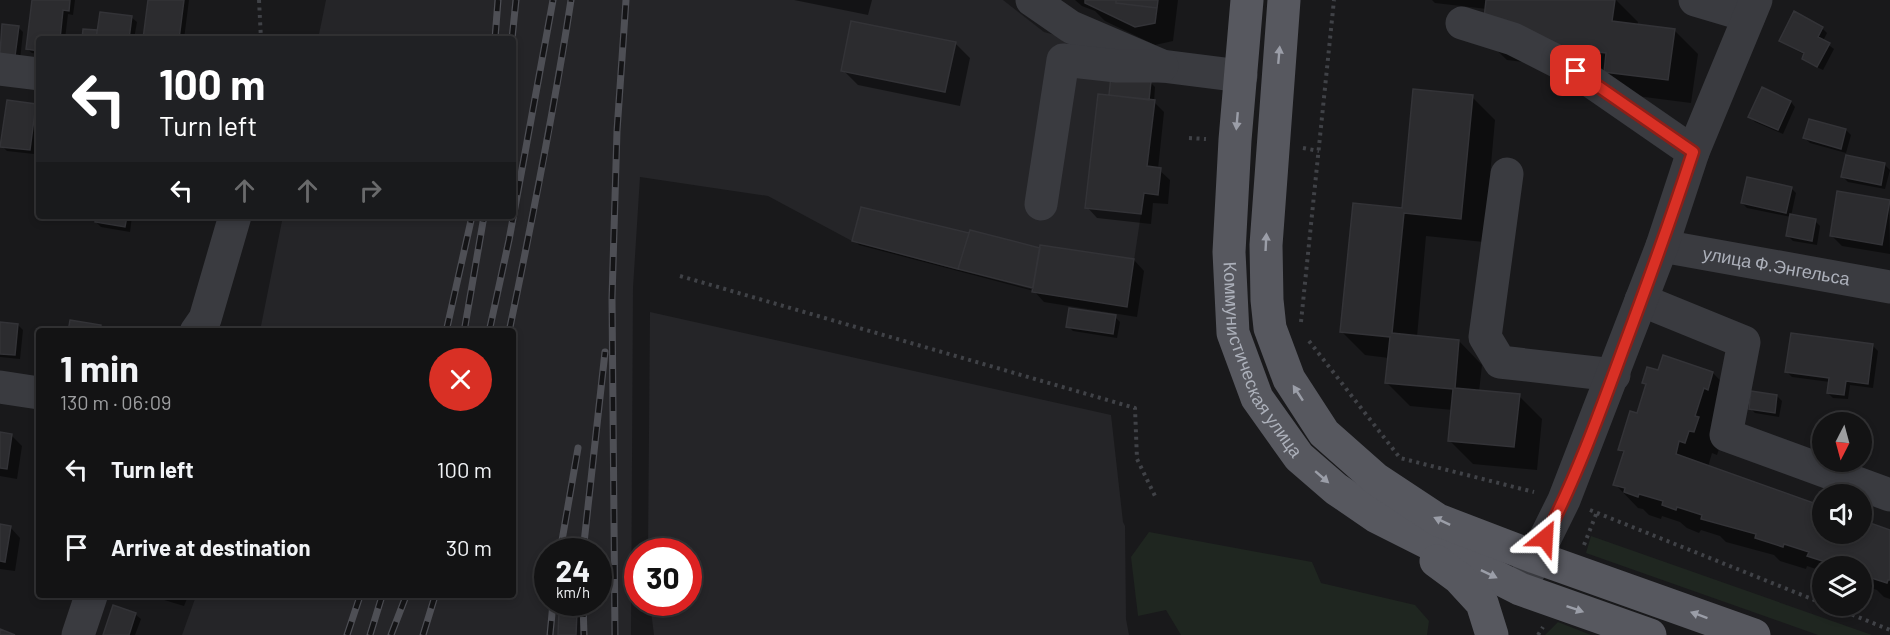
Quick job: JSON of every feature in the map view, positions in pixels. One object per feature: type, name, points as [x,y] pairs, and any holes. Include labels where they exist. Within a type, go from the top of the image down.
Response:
[{"type":"main road","name":"Коммунистическая улица","points":[[1247,0],[1229,252],[1233,333],[1257,398],[1299,457],[1336,489],[1377,517],[1520,589],[1650,635]]},
{"type":"main road","name":"Коммунистическая улица","points":[[1284,0],[1266,245],[1267,300],[1270,328],[1289,379],[1324,433],[1376,479],[1438,520],[1750,634]]},
{"type":"main road","points":[[1377,517],[1459,578],[1482,603],[1492,635]]},
{"type":"main road","points":[[1504,635],[1520,589]]},
{"type":"street","points":[[1032,0],[1071,27],[1162,66]]},
{"type":"street","points":[[1520,589],[1564,500],[1662,246],[1693,152],[1753,8],[1695,0]]},
{"type":"street","points":[[1462,23],[1513,39],[1576,71],[1693,152]]},
{"type":"street","points":[[1041,204],[1063,60],[1117,66],[1162,66],[1241,76]]},
{"type":"street","points":[[0,69],[36,74]]},
{"type":"street","points":[[1506,174],[1485,337],[1500,362],[1614,375]]},
{"type":"street","points":[[199,328],[205,319],[234,219]]},
{"type":"street","name":"улица Ф.Энгельса","points":[[1662,246],[1890,287]]},
{"type":"street","points":[[1641,300],[1744,342],[1726,435],[1890,495]]},
{"type":"street","points":[[0,387],[36,393]]},
{"type":"street","points":[[78,635],[90,598]]},
{"type":"path","points":[[259,0],[261,36]]},
{"type":"path","points":[[1300,330],[1334,0]]},
{"type":"path","points":[[680,276],[1135,408],[1137,459],[1155,496]]},
{"type":"path","points":[[1308,339],[1400,458],[1564,500],[1812,599]]},
{"type":"path","points":[[1856,616],[1890,630]]},
{"type":"shaded area","points":[[326,0],[1003,0],[1044,32],[1120,53],[1152,80],[1150,99],[1155,100],[1147,166],[1161,168],[1158,195],[1144,194],[1127,307],[1032,292],[1033,288],[852,241],[768,196],[640,177],[633,288],[632,538],[624,538],[624,616],[631,616],[631,635],[182,635],[195,598],[516,598],[516,328],[261,328],[282,219],[516,219],[516,36],[319,36]]},
{"type":"shaded area","points":[[650,312],[1111,415],[1125,526],[1126,619],[1129,635],[654,635],[652,616],[702,616],[702,538],[648,538]]},
{"type":"shaded area","points":[[1149,532],[1312,562],[1321,583],[1415,605],[1429,621],[1427,635],[1181,635],[1166,610],[1138,616],[1131,557]]},
{"type":"shaded area","points":[[1591,536],[1812,614],[1812,616],[1818,616],[1872,635],[1818,635],[1586,553]]},
{"type":"shaded area","points":[[1558,622],[1591,635],[1545,635]]},
{"type":"building","points":[[32,0],[70,0],[69,11],[63,10],[60,36],[36,36],[36,51],[26,49]]},
{"type":"building","points":[[148,0],[184,0],[179,36],[143,36]]},
{"type":"building","points":[[1085,0],[1116,0],[1116,3],[1157,8],[1155,23],[1135,27],[1085,3]]},
{"type":"building","points":[[1116,0],[1158,0],[1157,8],[1116,3]]},
{"type":"building","points":[[1486,0],[1615,0],[1612,21],[1675,29],[1668,80],[1604,72],[1606,53],[1482,37]]},
{"type":"building","points":[[1794,11],[1823,27],[1818,37],[1830,43],[1817,67],[1802,59],[1804,53],[1779,41]]},
{"type":"building","points":[[100,12],[132,16],[129,36],[96,36]]},
{"type":"building","points":[[851,21],[956,42],[945,92],[841,71]]},
{"type":"building","points":[[2,24],[19,26],[15,56],[0,54]]},
{"type":"building","points":[[83,29],[97,30],[96,36],[82,36]]},
{"type":"building","points":[[1111,76],[1151,81],[1149,100],[1109,95]]},
{"type":"building","points":[[1762,87],[1791,101],[1778,130],[1748,117]]},
{"type":"building","points":[[1413,89],[1473,95],[1461,219],[1404,213],[1392,333],[1459,340],[1455,388],[1520,394],[1514,447],[1448,441],[1453,389],[1385,383],[1390,337],[1340,332],[1353,203],[1402,208]]},
{"type":"building","points":[[1098,94],[1155,100],[1147,166],[1161,168],[1158,195],[1144,193],[1141,214],[1085,208]]},
{"type":"building","points":[[7,100],[36,104],[30,150],[0,147]]},
{"type":"building","points":[[1809,119],[1846,129],[1841,149],[1803,138]]},
{"type":"building","points":[[1846,155],[1885,163],[1881,185],[1841,177]]},
{"type":"building","points":[[1747,177],[1792,187],[1786,213],[1741,203]]},
{"type":"building","points":[[1837,191],[1890,200],[1882,245],[1830,236]]},
{"type":"building","points":[[861,207],[969,233],[958,269],[852,241]]},
{"type":"building","points":[[1790,214],[1816,219],[1812,241],[1786,236]]},
{"type":"building","points":[[96,219],[126,219],[125,227],[95,222]]},
{"type":"building","points":[[970,230],[1040,248],[1033,288],[958,269]]},
{"type":"building","points":[[1040,245],[1134,259],[1127,307],[1032,292]]},
{"type":"building","points":[[1069,308],[1116,315],[1113,334],[1066,327]]},
{"type":"building","points":[[70,320],[101,325],[101,328],[69,328]]},
{"type":"building","points":[[0,322],[18,324],[15,355],[0,354]]},
{"type":"building","points":[[1791,333],[1873,344],[1868,384],[1846,381],[1844,395],[1827,393],[1829,378],[1785,372]]},
{"type":"building","points":[[1663,355],[1713,372],[1708,390],[1704,388],[1695,416],[1699,417],[1694,432],[1689,431],[1685,443],[1679,441],[1676,454],[1812,502],[1812,544],[1872,544],[1872,524],[1890,530],[1890,580],[1887,583],[1872,578],[1872,556],[1812,558],[1807,556],[1809,552],[1755,538],[1756,534],[1701,519],[1702,515],[1677,507],[1676,510],[1662,505],[1663,501],[1639,494],[1638,497],[1624,492],[1625,488],[1613,485],[1624,451],[1618,450],[1630,411],[1637,413],[1646,384],[1642,383],[1647,367],[1658,370]]},
{"type":"building","points":[[1751,391],[1777,395],[1775,413],[1749,409]]},
{"type":"building","points":[[0,432],[12,434],[7,469],[0,468]]},
{"type":"building","points":[[0,524],[11,526],[5,562],[0,561]]},
{"type":"building","points":[[113,605],[136,613],[129,635],[103,635]]},
{"type":"building","points":[[559,616],[577,616],[576,635],[558,635]]},
{"type":"building","points":[[0,629],[15,635],[0,635]]},
{"type":"railway","points":[[495,36],[498,0]]},
{"type":"railway","points":[[512,36],[516,0]]},
{"type":"railway","points":[[516,202],[553,0]]},
{"type":"railway","points":[[510,328],[542,166],[571,0]]},
{"type":"railway","points":[[615,635],[612,298],[617,131],[626,0]]},
{"type":"railway","points":[[447,328],[471,219]]},
{"type":"railway","points":[[465,328],[483,219]]},
{"type":"railway","points":[[490,328],[513,219]]},
{"type":"railway","points":[[585,538],[605,352]]},
{"type":"railway","points":[[562,538],[578,448]]},
{"type":"railway","points":[[347,635],[359,598]]},
{"type":"railway","points":[[370,635],[381,598]]},
{"type":"railway","points":[[391,635],[405,598]]},
{"type":"railway","points":[[423,635],[434,598]]},
{"type":"railway","points":[[550,635],[552,616]]},
{"type":"railway","points":[[583,616],[584,635]]},
{"type":"route","points":[[1545,538],[1564,500],[1614,375],[1662,246],[1693,152],[1576,71]]}]
